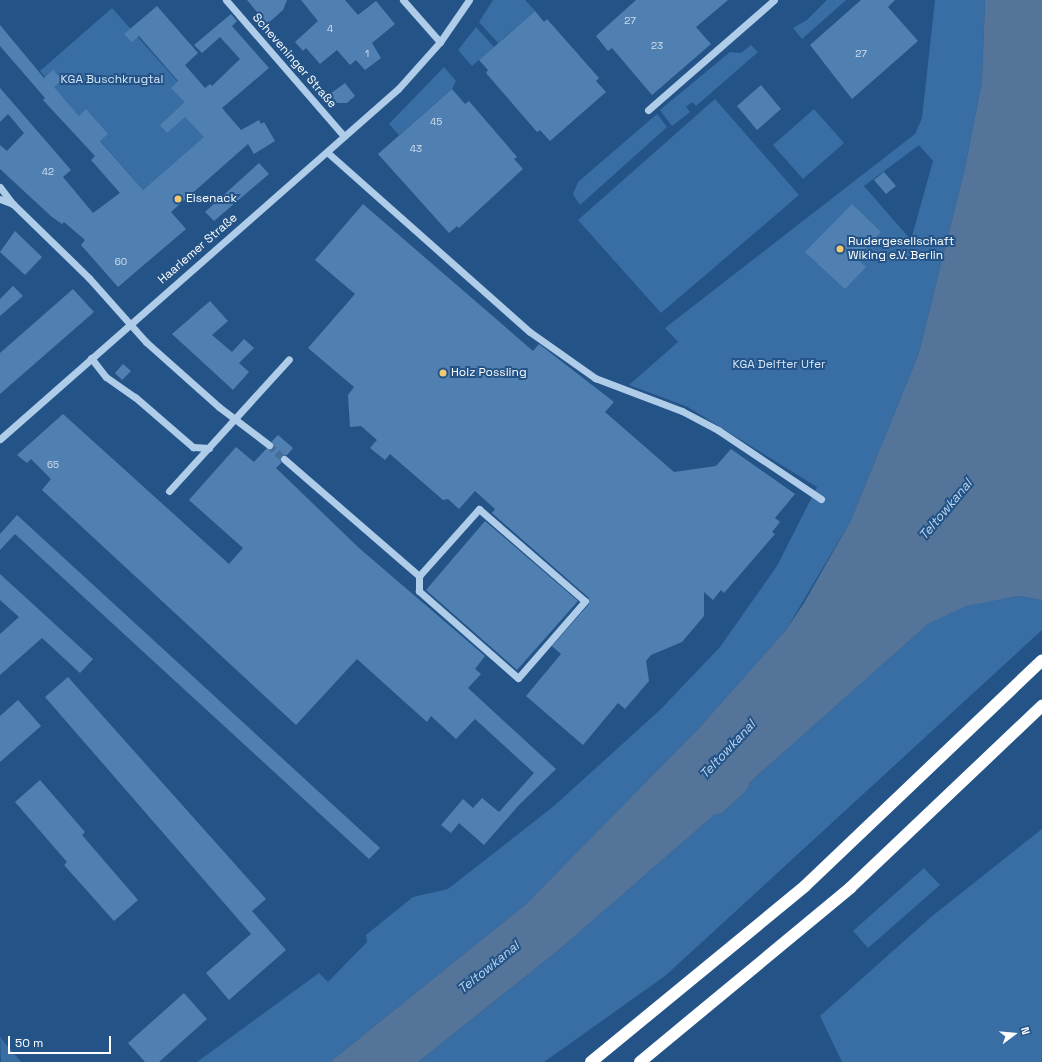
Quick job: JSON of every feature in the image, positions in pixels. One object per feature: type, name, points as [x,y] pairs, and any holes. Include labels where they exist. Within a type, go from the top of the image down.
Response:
[{"type":"highway","points":[[591,1062],[805,886],[1042,660]]},
{"type":"highway","points":[[640,1062],[659,1048],[850,888],[1042,706]]},
{"type":"highway","points":[[654,1062],[659,1048]]},
{"type":"street","name":"Scheveninger Straße","points":[[226,0],[344,136]]},
{"type":"street","points":[[403,0],[440,42]]},
{"type":"street","name":"Haarlemer Straße","points":[[0,439],[398,89],[440,42],[469,0]]},
{"type":"street","points":[[648,110],[774,0]]},
{"type":"street","points":[[327,152],[530,332],[589,374],[682,411],[711,426],[821,499]]},
{"type":"street","points":[[0,187],[13,204],[54,241],[129,324],[187,380],[269,446]]},
{"type":"street","points":[[0,199],[13,204]]},
{"type":"street","points":[[91,358],[106,377],[135,397],[193,447],[209,448]]},
{"type":"street","points":[[169,491],[289,359]]},
{"type":"street","points":[[284,459],[419,576],[419,591],[518,678],[585,601],[479,509],[419,576]]},
{"type":"green space","points":[[493,0],[525,0],[535,11],[498,43],[479,22]]},
{"type":"green space","points":[[827,0],[846,0],[802,39],[793,28],[807,20]]},
{"type":"green space","name":"KGA Delfter Ufer","points":[[935,0],[985,0],[982,81],[965,168],[919,353],[851,520],[786,630],[699,728],[525,905],[330,1062],[197,1062],[319,973],[328,982],[367,942],[366,935],[413,897],[448,889],[554,806],[661,709],[720,647],[777,566],[817,487],[688,407],[629,385],[678,342],[665,328],[915,134],[922,118]],"holes":[[[919,145],[933,161],[911,240],[864,186]]]},
{"type":"green space","name":"KGA Buschkrugtal","points":[[112,8],[217,126],[143,190],[40,71]]},
{"type":"green space","points":[[476,27],[494,47],[472,66],[458,50]]},
{"type":"green space","points":[[751,45],[758,52],[696,106],[692,102],[686,107],[690,112],[672,126],[660,110],[730,52],[741,53]]},
{"type":"green space","points":[[444,67],[456,81],[452,89],[399,135],[389,124]]},
{"type":"green space","points":[[715,99],[799,195],[661,313],[578,220]]},
{"type":"green space","points":[[814,109],[844,143],[803,179],[773,145]]},
{"type":"green space","points":[[657,114],[667,127],[580,205],[573,194],[578,182]]},
{"type":"green space","points":[[1020,596],[1042,600],[1042,630],[665,976],[544,1062],[418,1062],[560,949],[714,815],[722,813],[747,790],[750,782],[928,624],[965,606]]},
{"type":"green space","points":[[1042,829],[1042,1062],[842,1062],[820,1016],[931,917]]},
{"type":"green space","points":[[924,868],[940,885],[868,948],[853,931]]},
{"type":"green space","points":[[0,1037],[21,1062],[1,1062]]},
{"type":"water","name":"Teltowkanal","points":[[985,0],[1042,0],[1042,600],[1020,596],[966,606],[928,624],[750,782],[747,790],[722,813],[714,815],[560,949],[418,1062],[330,1062],[525,905],[699,728],[786,630],[804,603],[851,520],[919,353],[965,168],[982,81]]},
{"type":"building","points":[[247,0],[287,0],[283,10],[267,24]]},
{"type":"building","points":[[301,0],[345,0],[358,15],[376,1],[395,24],[372,43],[381,58],[365,70],[356,60],[350,65],[337,50],[320,64],[306,48],[303,51],[295,42],[318,21]]},
{"type":"building","points":[[636,0],[728,0],[696,27],[711,44],[652,95],[612,48],[608,51],[596,36]]},
{"type":"building","points":[[861,0],[895,0],[888,7],[918,41],[852,99],[810,45]]},
{"type":"building","points":[[157,6],[198,53],[185,65],[205,88],[210,84],[212,86],[240,59],[220,37],[202,53],[194,45],[231,14],[237,21],[232,26],[269,68],[222,108],[241,130],[259,120],[261,124],[264,122],[275,141],[254,154],[248,144],[171,212],[186,229],[118,287],[81,245],[85,240],[64,222],[62,224],[52,217],[0,169],[0,145],[7,151],[24,133],[8,114],[0,122],[0,88],[71,170],[63,177],[93,213],[120,193],[91,160],[95,156],[43,100],[45,98],[0,46],[0,25],[44,78],[53,70],[62,80],[54,87],[79,116],[86,109],[108,134],[100,141],[143,190],[204,137],[185,117],[167,133],[160,125],[185,102],[171,88],[178,81],[139,36],[132,42],[124,34]]},
{"type":"building","points":[[535,11],[544,22],[547,19],[599,78],[596,81],[606,92],[550,141],[540,130],[537,132],[486,73],[488,70],[479,60]]},
{"type":"building","points":[[345,83],[355,96],[347,103],[337,103],[330,94]]},
{"type":"building","points":[[761,85],[781,109],[757,130],[737,106]]},
{"type":"building","points":[[452,89],[465,104],[469,101],[517,157],[514,159],[523,169],[459,228],[457,226],[449,233],[378,154]]},
{"type":"building","points":[[259,163],[269,174],[214,221],[205,212]]},
{"type":"building","points":[[884,172],[896,186],[886,194],[874,180]]},
{"type":"building","points":[[363,204],[533,351],[539,344],[614,402],[605,412],[674,472],[716,466],[731,449],[795,494],[775,518],[780,522],[772,532],[775,534],[724,593],[721,590],[713,600],[704,592],[704,616],[682,642],[651,655],[646,661],[649,681],[625,709],[618,703],[583,745],[526,696],[561,654],[552,646],[589,604],[589,598],[492,513],[495,509],[475,491],[459,509],[448,499],[443,500],[390,454],[385,460],[370,448],[377,440],[361,426],[350,427],[348,395],[354,387],[308,348],[355,294],[315,260]]},
{"type":"building","points":[[852,204],[881,232],[856,258],[866,267],[845,289],[805,252]]},
{"type":"building","points":[[15,231],[42,257],[25,275],[0,252]]},
{"type":"building","points":[[13,286],[23,296],[0,316],[0,299]]},
{"type":"building","points":[[73,289],[94,312],[0,394],[0,353]]},
{"type":"building","points":[[210,301],[228,321],[212,335],[232,352],[244,339],[254,348],[239,363],[249,372],[233,390],[172,334]]},
{"type":"building","points":[[123,364],[131,371],[122,380],[115,373]]},
{"type":"building","points":[[63,414],[229,564],[243,548],[189,500],[236,447],[254,462],[266,449],[273,448],[272,441],[278,435],[293,448],[287,455],[280,456],[281,463],[276,468],[359,548],[485,656],[475,669],[481,674],[468,688],[556,769],[519,805],[484,845],[459,823],[451,833],[441,825],[463,799],[473,808],[482,798],[499,812],[534,773],[475,719],[456,739],[431,716],[427,722],[357,659],[296,725],[42,490],[51,479],[31,459],[27,463],[17,455]]},
{"type":"building","points":[[17,515],[380,848],[369,859],[15,534],[0,550],[0,534]]},
{"type":"building","points":[[485,521],[578,601],[517,670],[426,590]]},
{"type":"building","points":[[0,574],[93,659],[80,673],[42,638],[0,675],[0,634],[19,617],[0,600]]},
{"type":"building","points":[[68,677],[266,899],[252,911],[286,950],[229,1000],[206,973],[251,934],[45,697]]},
{"type":"building","points":[[18,700],[41,726],[0,762],[0,716]]},
{"type":"building","points":[[40,780],[85,832],[82,835],[138,900],[114,921],[64,865],[67,862],[15,802]]},
{"type":"building","points":[[184,993],[207,1019],[159,1062],[145,1062],[128,1043]]},
{"type":"tunnel","points":[[269,445],[284,459]]},
{"type":"place","name":"Eisenack","points":[[178,199]]},
{"type":"place","name":"Rudergesellschaft Wiking e.V. Berlin","points":[[840,249]]},
{"type":"place","name":"Holz Possling","points":[[443,373]]}]
